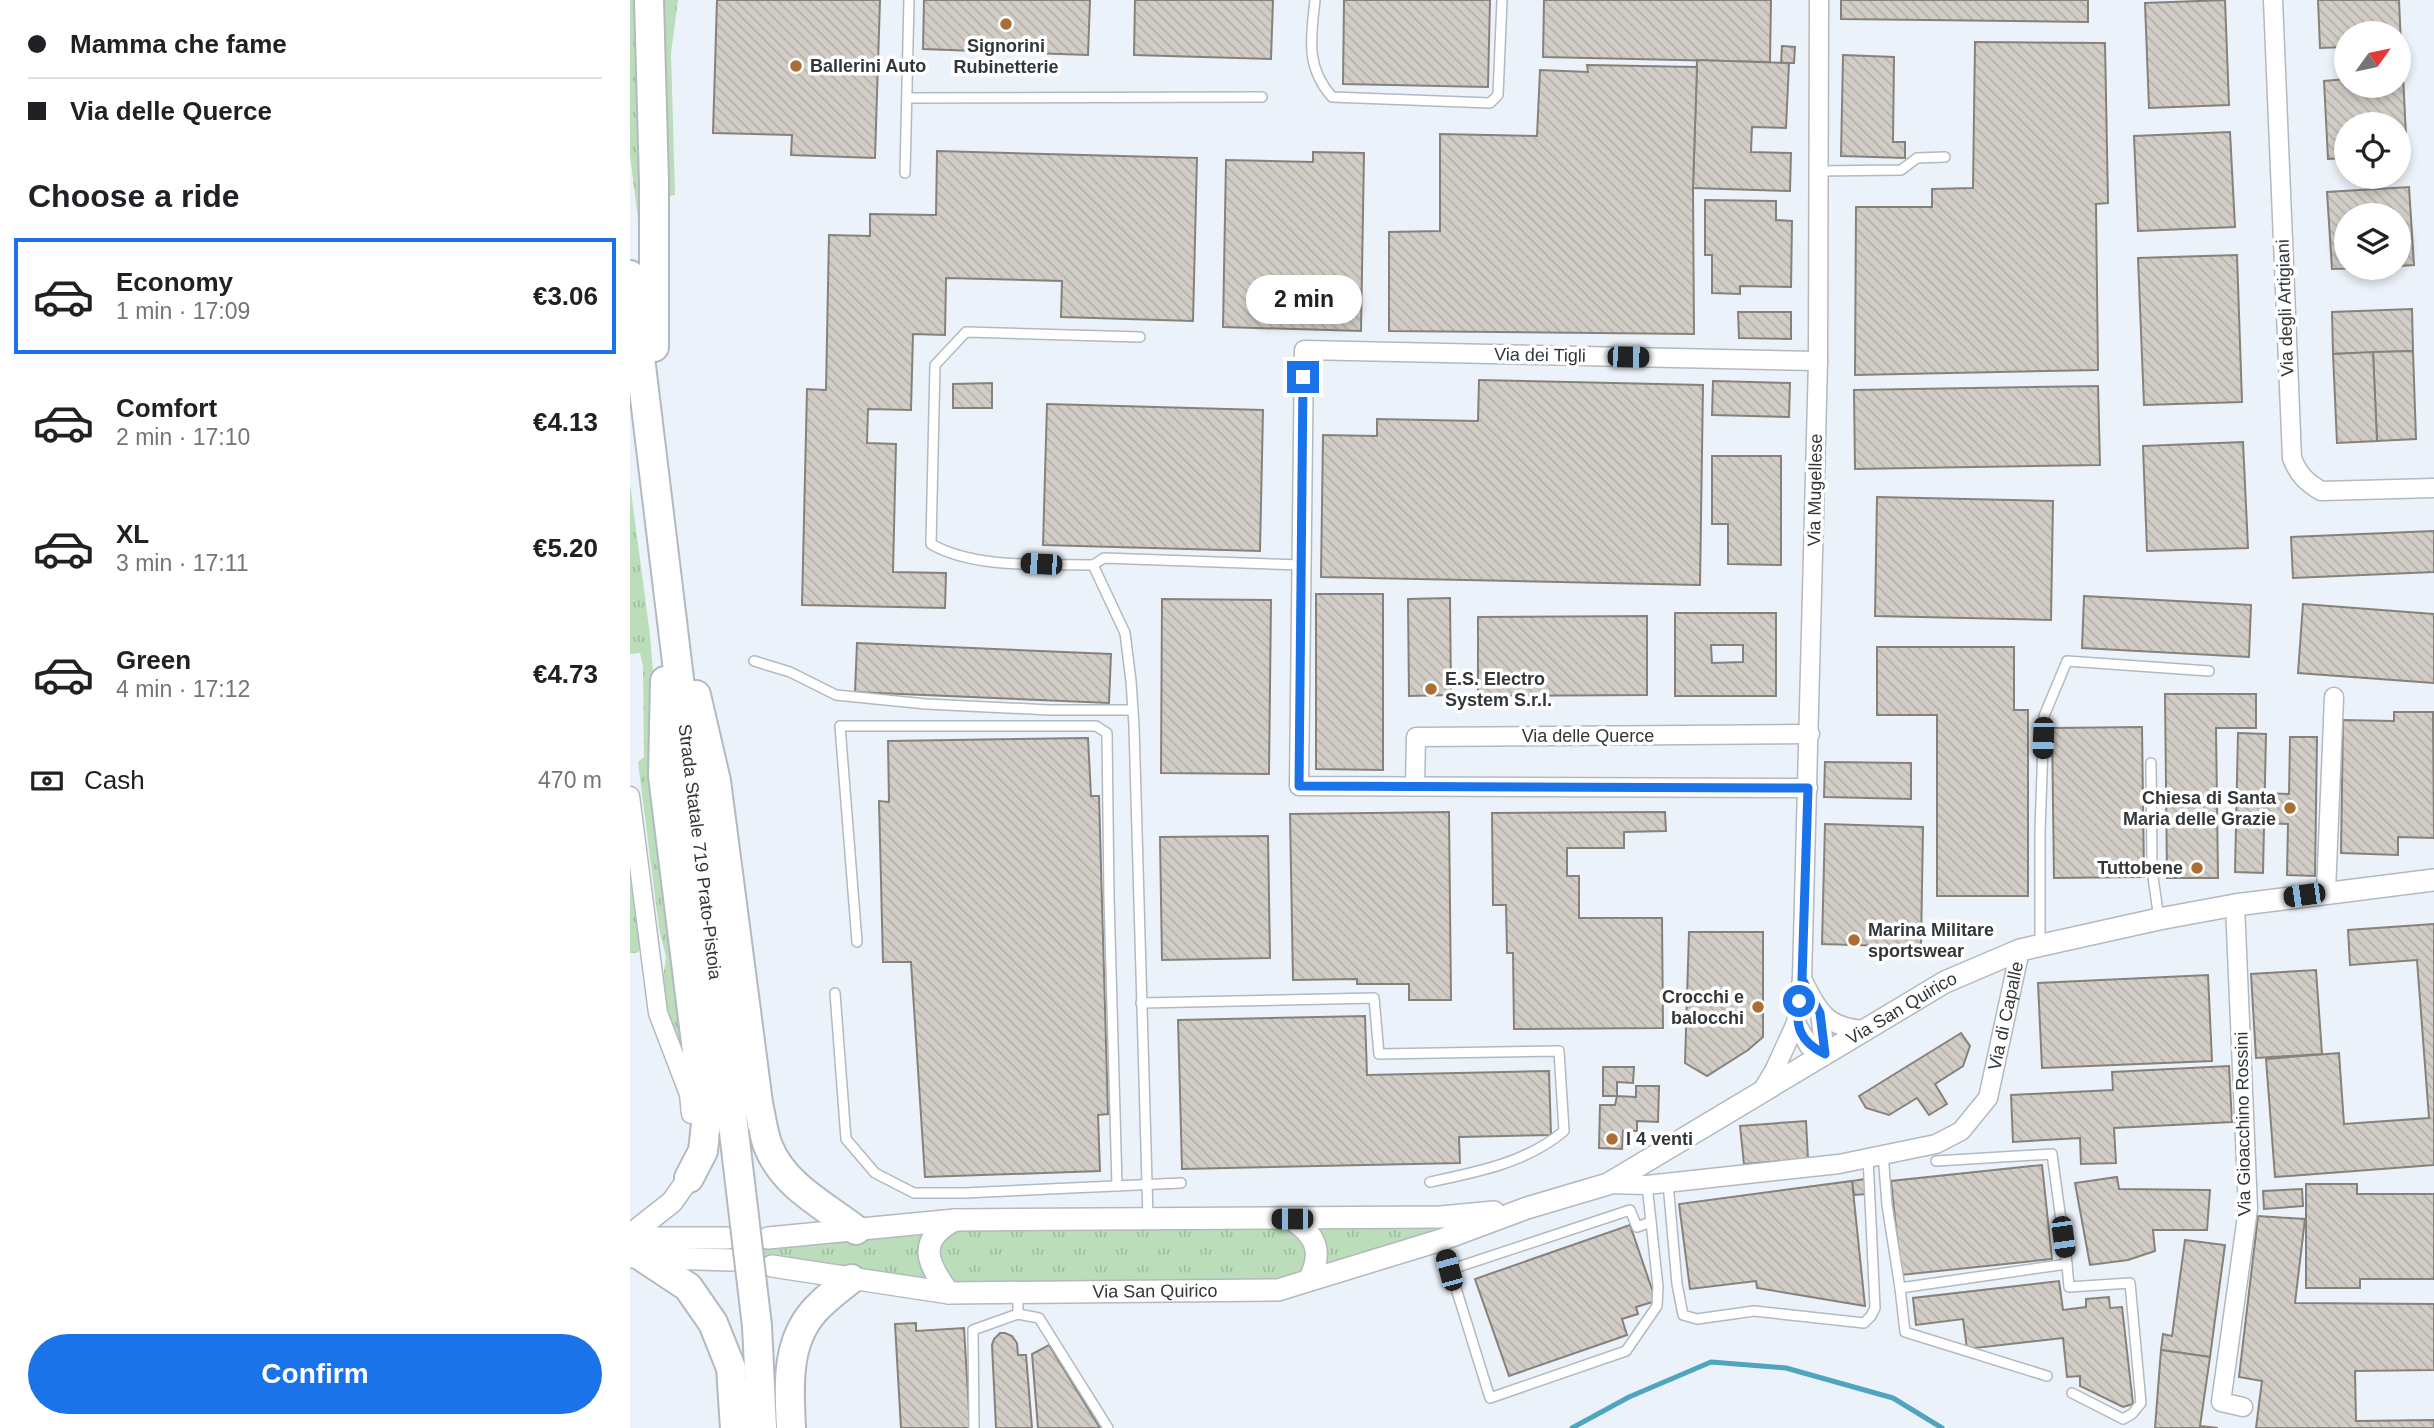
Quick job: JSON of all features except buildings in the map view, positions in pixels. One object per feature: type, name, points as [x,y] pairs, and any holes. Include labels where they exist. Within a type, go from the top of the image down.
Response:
[{"type":"highway","points":[[649,0],[654,183],[654,469]]},
{"type":"highway","name":"Strada Statale 719 Prato-Pistoia","points":[[630,275],[757,1326],[762,1428]]},
{"type":"highway","points":[[630,384],[654,469]]},
{"type":"highway","points":[[667,581],[663,776],[706,1124],[702,1152],[688,1178]]},
{"type":"highway","points":[[667,581],[716,781],[758,1103],[767,1145],[791,1181],[856,1230]]},
{"type":"highway","points":[[633,1247],[688,1287],[713,1323],[730,1368],[735,1428]]},
{"type":"highway","points":[[792,1428],[789,1384],[792,1349],[804,1325],[819,1305],[851,1279]]},
{"type":"street","name":"Via Mugellese","points":[[1760,1094],[1796,1023],[1802,979],[1818,362],[1819,0]]},
{"type":"street","name":"Via degli Artigiani","points":[[2273,0],[2291,458],[2306,481],[2321,491],[2434,488]]},
{"type":"street","name":"Via dei Tigli","points":[[1301,565],[1304,350],[1818,362]]},
{"type":"street","points":[[1301,565],[1299,786],[1808,788]]},
{"type":"street","points":[[2326,892],[2334,697]]},
{"type":"street","name":"Via delle Querce","points":[[1415,786],[1416,737],[1810,734]]},
{"type":"street","points":[[630,796],[658,1013],[689,1094],[693,1125],[688,1178],[672,1202],[633,1247]]},
{"type":"street","name":"Via di Capalle","points":[[1608,1184],[1647,1185],[1839,1164],[1936,1144],[1961,1131],[1988,1098],[2007,1005],[2030,947],[2235,905],[2434,880]]},
{"type":"street","name":"Via Gioacchino Rossini","points":[[2235,905],[2248,1209],[2221,1402],[2243,1407]]},
{"type":"street","name":"Via San Quirico","points":[[772,1266],[949,1293],[1278,1290],[1441,1240],[1608,1184],[1945,982],[2030,947]]},
{"type":"street","name":"Via Mugellese","points":[[1802,979],[1820,1013],[1825,1054]]},
{"type":"street","points":[[1820,1013],[1845,1028],[1866,1030]]},
{"type":"street","points":[[1796,1023],[1810,1046],[1825,1054]]},
{"type":"street","name":"Via San Quirico","points":[[768,1238],[955,1220],[1441,1217],[1527,1209]]},
{"type":"street","points":[[1292,1219],[1306,1228],[1315,1246],[1317,1265],[1309,1280]]},
{"type":"street","points":[[949,1293],[934,1274],[928,1249],[943,1226],[955,1220]]},
{"type":"street","points":[[633,1247],[727,1238]]},
{"type":"street","points":[[633,1247],[731,1260]]},
{"type":"lane","points":[[905,173],[909,0]]},
{"type":"lane","points":[[1314,0],[1310,41],[1312,61],[1319,82],[1332,97],[1476,103],[1490,103],[1498,95],[1502,0]]},
{"type":"lane","points":[[907,98],[1262,97]]},
{"type":"lane","points":[[1817,171],[1901,170],[1917,158],[1945,157]]},
{"type":"lane","points":[[1140,337],[966,332],[935,365],[931,544],[948,554],[976,560],[1093,565],[1104,558],[1301,565]]},
{"type":"lane","points":[[1093,565],[1125,633],[1133,710],[1148,1220]]},
{"type":"lane","points":[[754,661],[790,672],[836,695],[926,704],[1050,710],[1133,710]]},
{"type":"lane","points":[[2030,947],[2040,830],[2044,716],[2067,661],[2209,671]]},
{"type":"lane","points":[[857,942],[840,726],[1096,726],[1107,733],[1117,1186]]},
{"type":"lane","points":[[2151,762],[2152,870],[2159,919]]},
{"type":"lane","points":[[835,993],[846,1139],[875,1173],[914,1193],[964,1194],[1181,1183]]},
{"type":"lane","points":[[1141,1003],[1374,998],[1379,1054],[1559,1051],[1564,1132],[1547,1146],[1515,1160],[1430,1182]]},
{"type":"lane","points":[[1936,1161],[2052,1154],[2069,1287],[2130,1283],[2141,1404],[2123,1419],[2072,1393]]},
{"type":"lane","points":[[1668,1183],[1678,1284],[1684,1315],[1697,1319],[1754,1311],[1864,1323],[1875,1308],[1875,1155]]},
{"type":"lane","points":[[1875,1155],[1887,1205],[1905,1332],[2046,1376]]},
{"type":"lane","points":[[1441,1240],[1490,1398],[1626,1350],[1657,1306],[1658,1287],[1647,1185]]},
{"type":"lane","points":[[1449,1270],[1630,1210],[1637,1227],[1651,1222]]},
{"type":"lane","points":[[1900,1288],[2067,1264]]},
{"type":"lane","points":[[1018,1291],[1018,1314]]},
{"type":"lane","points":[[974,1428],[973,1330],[1018,1314],[1039,1318],[1108,1428]]},
{"type":"green space","points":[[630,0],[641,0],[642,252],[630,155]]},
{"type":"green space","points":[[658,0],[678,0],[671,53],[675,195],[663,197]]},
{"type":"green space","points":[[630,484],[650,635],[684,1047],[676,1036],[668,1013],[663,978],[666,957],[659,928],[638,762],[644,757],[643,666],[640,653],[630,654]]},
{"type":"green space","points":[[630,862],[642,946],[637,953],[630,953]]},
{"type":"green space","points":[[1314,1225],[1440,1227],[1441,1230],[1320,1271]]},
{"type":"green space","points":[[1284,1226],[1294,1229],[1309,1252],[1304,1271],[1288,1282],[962,1284],[954,1282],[940,1271],[937,1245],[958,1227]]},
{"type":"green space","points":[[933,1228],[932,1283],[721,1252],[722,1248]]},
{"type":"waterway","points":[[1572,1428],[1629,1397],[1711,1362],[1786,1368],[1893,1398],[1942,1428]]},
{"type":"place","name":"Signorini Rubinetterie","points":[[1006,24]]},
{"type":"place","name":"Ballerini Auto","points":[[796,66]]},
{"type":"place","name":"E.S. Electro System S.r.l.","points":[[1431,689]]},
{"type":"place","name":"Chiesa di Santa Maria delle Grazie","points":[[2290,808]]},
{"type":"place","name":"Tuttobene","points":[[2197,868]]},
{"type":"place","name":"Marina Militare sportswear","points":[[1854,940]]},
{"type":"place","name":"Crocchi e balocchi","points":[[1758,1007]]},
{"type":"place","name":"I 4 venti","points":[[1612,1139]]},
{"type":"route","points":[[1303,377],[1299,786],[1808,788],[1802,979],[1820,1013],[1825,1054],[1810,1046],[1796,1023],[1799,1001]]}]
